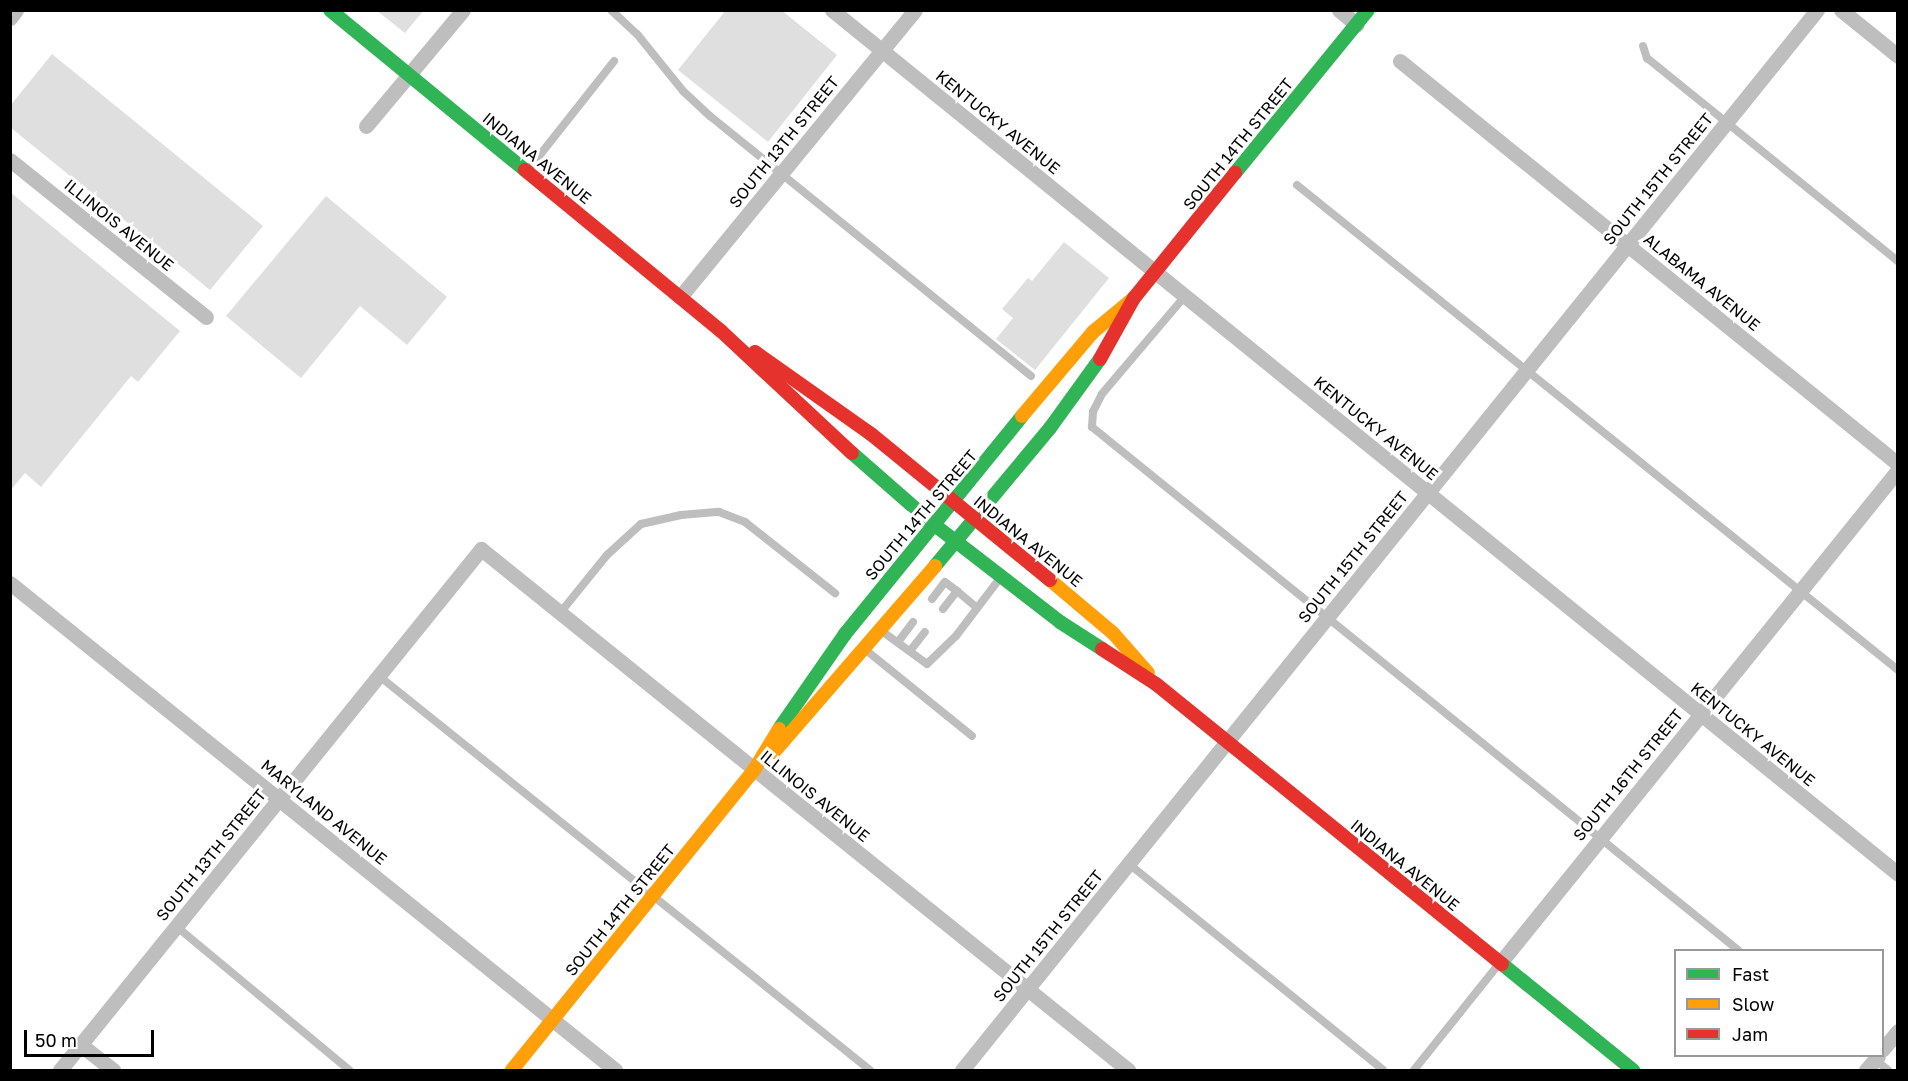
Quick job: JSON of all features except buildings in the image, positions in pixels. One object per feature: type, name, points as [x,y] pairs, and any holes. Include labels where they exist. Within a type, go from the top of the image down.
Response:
[{"type":"main road","name":"INDIANA AVENUE","points":[[330,10],[722,331],[823,399],[952,499],[1113,633],[1156,684]]},
{"type":"main road","name":"SOUTH 14TH STREET","points":[[512,1071],[754,770],[798,698],[932,523],[981,468],[1093,332],[1134,298],[1368,10]]},
{"type":"main road","name":"SOUTH 14TH STREET","points":[[754,770],[788,740],[866,650],[1050,428],[1106,351],[1134,298]]},
{"type":"main road","name":"INDIANA AVENUE","points":[[722,331],[806,413],[932,523],[1089,642],[1156,684],[1634,1071]]},
{"type":"street","points":[[10,18],[16,10]]},
{"type":"street","points":[[366,126],[411,76],[463,10]]},
{"type":"street","name":"KENTUCKY AVENUE","points":[[831,10],[1898,874]]},
{"type":"street","name":"SOUTH 13TH STREET","points":[[680,297],[915,10]]},
{"type":"street","points":[[1339,10],[1357,25]]},
{"type":"street","name":"SOUTH 15TH STREET","points":[[962,1071],[1817,10]]},
{"type":"street","points":[[1841,10],[1898,56]]},
{"type":"street","name":"ALABAMA AVENUE","points":[[1400,61],[1898,464]]},
{"type":"street","name":"ILLINOIS AVENUE","points":[[10,160],[206,317]]},
{"type":"street","name":"SOUTH 16TH STREET","points":[[1500,963],[1898,470]]},
{"type":"street","name":"SOUTH 13TH STREET","points":[[60,1071],[481,549]]},
{"type":"street","name":"ILLINOIS AVENUE","points":[[481,549],[1128,1071]]},
{"type":"street","name":"MARYLAND AVENUE","points":[[10,583],[615,1071]]},
{"type":"street","points":[[1884,1047],[1898,1031]]},
{"type":"street","points":[[81,1045],[113,1071]]},
{"type":"lane","points":[[611,10],[637,34],[683,91],[781,174],[1031,376]]},
{"type":"lane","points":[[1643,46],[1647,58],[1898,261]]},
{"type":"lane","points":[[528,172],[614,61]]},
{"type":"lane","points":[[1297,185],[1898,670]]},
{"type":"lane","points":[[1185,296],[1102,394],[1093,412],[1092,427],[1328,616],[1599,840],[1735,949]]},
{"type":"lane","points":[[560,614],[607,555],[641,524],[681,515],[719,512],[745,522],[835,593]]},
{"type":"lane","points":[[882,631],[927,664],[937,658],[1001,577]]},
{"type":"lane","points":[[932,599],[945,582],[977,608]]},
{"type":"lane","points":[[943,609],[957,591]]},
{"type":"lane","points":[[898,642],[913,622]]},
{"type":"lane","points":[[910,651],[925,632]]},
{"type":"lane","points":[[866,650],[972,736]]},
{"type":"lane","points":[[379,676],[870,1071]]},
{"type":"lane","points":[[1129,864],[1383,1071]]},
{"type":"lane","points":[[177,927],[349,1071]]},
{"type":"lane","points":[[1414,1071],[1500,963]]},
{"type":"lane","points":[[1874,1058],[1888,1071]]},
{"type":"traffic: fast","points":[[330,10],[525,170]]},
{"type":"traffic: fast","points":[[1235,173],[1368,10]]},
{"type":"traffic: fast","points":[[935,566],[1050,428],[1100,359]]},
{"type":"traffic: fast","points":[[779,729],[845,634],[1022,416]]},
{"type":"traffic: fast","points":[[852,453],[932,523],[1060,622],[1102,649]]},
{"type":"traffic: fast","points":[[1502,964],[1633,1070]]},
{"type":"traffic: slow","points":[[1022,416],[1093,332],[1134,298]]},
{"type":"traffic: slow","points":[[774,752],[935,566]]},
{"type":"traffic: slow","points":[[1050,580],[1113,633],[1148,673]]},
{"type":"traffic: slow","points":[[512,1070],[754,770],[779,729]]},
{"type":"traffic: jam","points":[[525,170],[721,331],[852,453]]},
{"type":"traffic: jam","points":[[1100,359],[1134,298],[1235,173]]},
{"type":"traffic: jam","points":[[755,352],[871,434],[1050,580]]},
{"type":"traffic: jam","points":[[1102,649],[1156,684],[1502,964]]}]
